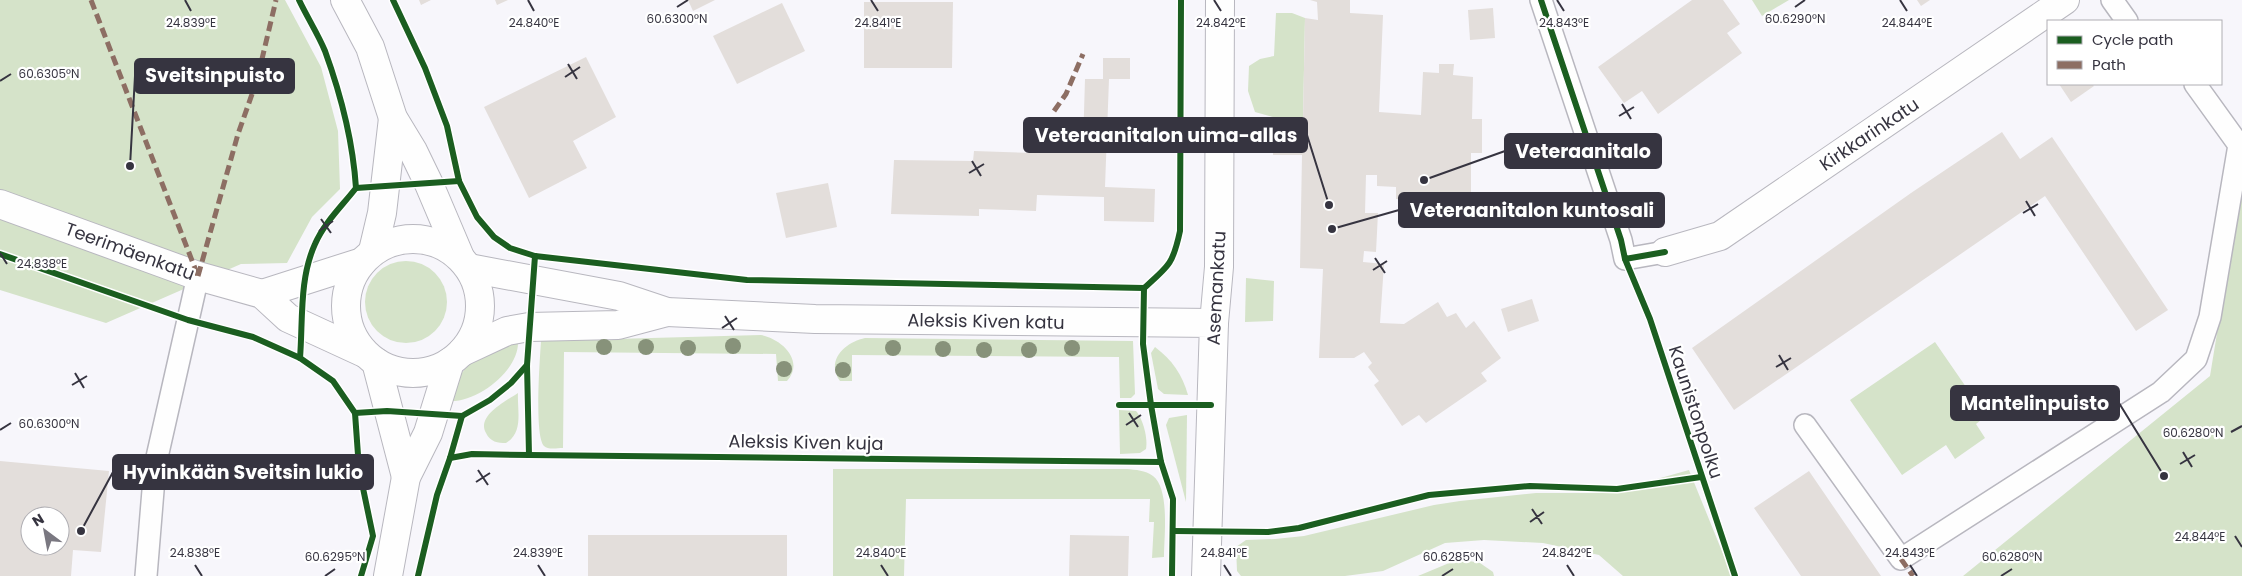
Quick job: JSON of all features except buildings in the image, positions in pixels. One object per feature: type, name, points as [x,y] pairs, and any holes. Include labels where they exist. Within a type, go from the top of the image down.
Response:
[{"type":"street","points":[[345,0],[370,47],[393,118],[413,151],[464,263],[478,288],[480,311],[474,333],[456,357],[428,433],[406,477],[388,576]]},
{"type":"street","name":"Asemankatu","points":[[1206,576],[1214,324],[1219,267],[1220,0]]},
{"type":"street","name":"Kirkkarinkatu","points":[[1665,252],[1720,236],[2065,0]]},
{"type":"street","points":[[393,118],[382,213],[368,256],[351,278],[346,298],[346,318],[352,337],[370,358],[393,370],[413,373],[432,371],[456,357]]},
{"type":"street","name":"Teerimäenkatu","points":[[0,204],[198,276],[262,294],[288,318],[370,358]]},
{"type":"street","points":[[262,294],[368,256],[390,242],[408,238],[427,240],[445,246],[464,263]]},
{"type":"street","name":"Aleksis Kiven katu","points":[[464,263],[619,296],[667,312],[814,319],[1214,324]]},
{"type":"street","name":"Aleksis Kiven katu","points":[[456,357],[498,335],[514,330],[529,327],[618,325],[667,312]]},
{"type":"street","points":[[370,358],[406,477]]},
{"type":"lane","points":[[1541,0],[1621,240],[1625,259],[1665,252]]},
{"type":"lane","points":[[2112,0],[2127,20]]},
{"type":"lane","points":[[1805,425],[1901,559],[2161,392],[2196,359],[2210,317],[2239,145],[2196,85]]},
{"type":"lane","points":[[146,576],[156,466],[198,276]]},
{"type":"green space","points":[[0,0],[285,0],[321,67],[338,131],[340,189],[312,217],[287,263],[241,264],[106,323],[0,290]]},
{"type":"green space","points":[[1752,0],[1789,0],[1762,16]]},
{"type":"green space","points":[[1276,13],[1292,13],[1305,18],[1303,119],[1273,117],[1255,112],[1248,91],[1249,66],[1260,59],[1274,56]]},
{"type":"green space","points":[[2242,181],[2242,576],[1963,576],[2210,376]]},
{"type":"green space","points":[[406,261],[422,264],[435,273],[444,286],[447,302],[444,318],[435,331],[422,340],[406,343],[390,340],[377,331],[368,318],[365,302],[368,286],[377,273],[390,264]]},
{"type":"green space","points":[[1246,278],[1274,281],[1273,321],[1245,322]]},
{"type":"green space","points":[[761,335],[776,341],[789,352],[793,366],[792,373],[787,381],[778,381],[776,354],[564,352],[563,448],[544,446],[539,428],[538,413],[541,341]]},
{"type":"green space","points":[[865,338],[1133,341],[1135,394],[1131,398],[1120,398],[1119,357],[852,355],[852,381],[840,381],[836,373],[836,359],[851,343]]},
{"type":"green space","points":[[1935,342],[1986,416],[1976,424],[1985,438],[1955,459],[1946,445],[1902,475],[1850,400]]},
{"type":"green space","points":[[518,343],[516,354],[511,364],[494,383],[472,397],[449,401],[458,378],[466,368],[486,353]]},
{"type":"green space","points":[[1155,347],[1176,368],[1183,380],[1188,395],[1164,394],[1158,389],[1151,353]]},
{"type":"green space","points":[[518,393],[518,420],[515,433],[506,443],[492,440],[486,433],[485,421],[494,410]]},
{"type":"green space","points":[[1119,410],[1136,411],[1141,419],[1146,434],[1146,449],[1140,453],[1120,454]]},
{"type":"green space","points":[[1187,415],[1186,502],[1166,425],[1169,418]]},
{"type":"green space","points":[[833,469],[1127,469],[1144,471],[1153,476],[1162,491],[1165,514],[1164,557],[1152,558],[1154,522],[1149,522],[1150,499],[906,499],[904,576],[833,576]]},
{"type":"green space","points":[[1689,470],[1732,576],[1623,576],[1599,555],[1543,543],[1484,540],[1445,543],[1383,571],[1345,576],[1241,576],[1237,571],[1236,547],[1246,540],[1304,536],[1434,505],[1460,501],[1536,493],[1607,493]]},
{"type":"green space","points":[[1464,560],[1480,563],[1493,572],[1494,576],[1418,576],[1454,561]]},
{"type":"marked path","points":[[91,0],[198,276]]},
{"type":"marked path","points":[[198,276],[238,134],[257,80],[276,0]]},
{"type":"marked path","points":[[1054,111],[1066,94],[1083,54]]},
{"type":"marked path","points":[[1901,559],[1913,576]]},
{"type":"cycle path","points":[[299,0],[325,51],[336,84],[349,136],[356,188],[323,229],[310,257],[304,286],[300,358]]},
{"type":"cycle path","points":[[393,0],[425,68],[447,126],[459,181],[477,217],[494,237],[510,248],[535,256],[747,280],[1144,288],[1169,264],[1175,251],[1180,231],[1181,0]]},
{"type":"cycle path","points":[[1541,0],[1621,240],[1625,259],[1665,252]]},
{"type":"cycle path","points":[[356,188],[459,181]]},
{"type":"cycle path","points":[[0,254],[188,320],[253,337],[300,358],[333,381],[355,413],[359,469],[373,536],[361,576]]},
{"type":"cycle path","points":[[529,455],[527,365],[535,256]]},
{"type":"cycle path","name":"Kaunistonpolku","points":[[1625,259],[1650,319],[1735,576]]},
{"type":"cycle path","points":[[1144,288],[1143,344],[1151,405],[1161,462],[1173,499],[1172,576]]},
{"type":"cycle path","points":[[355,413],[387,411],[462,416],[490,400],[511,383],[527,365]]},
{"type":"cycle path","points":[[1119,405],[1211,405]]},
{"type":"cycle path","points":[[418,576],[437,495],[462,416]]},
{"type":"cycle path","name":"Aleksis Kiven kuja","points":[[450,458],[472,454],[1161,462]]},
{"type":"cycle path","name":"Kaunistonpolku","points":[[1173,531],[1268,532],[1299,528],[1429,495],[1530,486],[1617,489],[1701,477]]},
{"type":"place","name":"Sveitsinpuisto","points":[[130,166]]},
{"type":"place","name":"Veteraanitalo","points":[[1424,180]]},
{"type":"place","name":"Veteraanitalon uima-allas","points":[[1329,205]]},
{"type":"place","name":"Veteraanitalon kuntosali","points":[[1332,229]]},
{"type":"place","name":"Mantelinpuisto","points":[[2164,476]]},
{"type":"place","name":"Hyvinkään Sveitsin lukio","points":[[81,531]]}]
